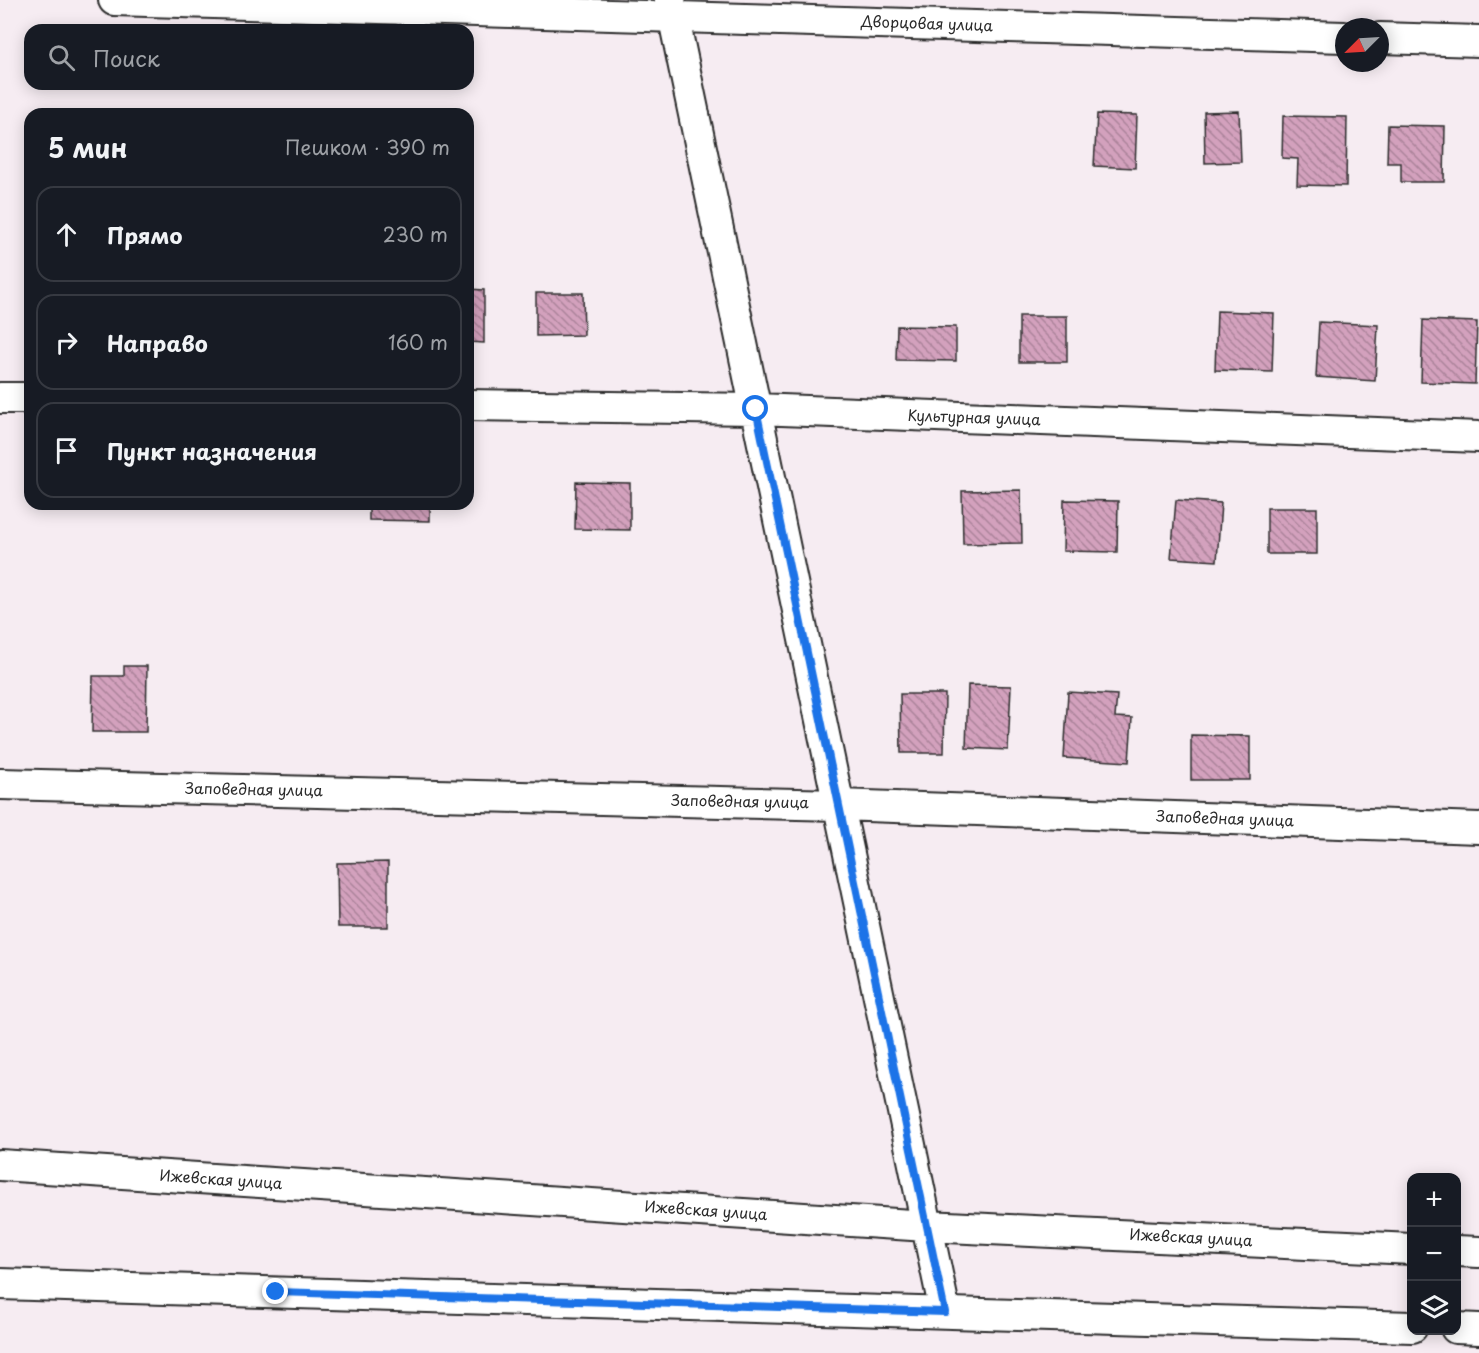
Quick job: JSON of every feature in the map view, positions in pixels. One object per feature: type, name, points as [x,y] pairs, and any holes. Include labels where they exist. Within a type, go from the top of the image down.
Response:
[{"type":"street","name":"Дворцовая улица","points":[[114,0],[671,8],[1335,37]]},
{"type":"street","points":[[671,8],[945,1312]]},
{"type":"street","points":[[1389,38],[1479,42]]},
{"type":"street","points":[[0,398],[24,398]]},
{"type":"street","name":"Культурная улица","points":[[474,405],[756,409],[1479,437]]},
{"type":"street","name":"Заповедная улица","points":[[0,784],[839,805],[1479,828]]},
{"type":"street","name":"Ижевская улица","points":[[0,1165],[927,1226],[1407,1249]]},
{"type":"street","points":[[1461,1251],[1479,1252]]},
{"type":"street","points":[[0,1284],[1407,1327]]},
{"type":"street","points":[[1461,1328],[1479,1329]]},
{"type":"building","points":[[1239,111],[1241,162],[1205,163],[1204,112]]},
{"type":"building","points":[[1097,114],[1137,115],[1135,168],[1094,166]]},
{"type":"building","points":[[1283,116],[1347,117],[1346,186],[1297,185],[1298,159],[1282,158]]},
{"type":"building","points":[[1388,125],[1445,126],[1444,182],[1401,182],[1401,163],[1387,163]]},
{"type":"building","points":[[474,289],[484,290],[484,343],[474,342]]},
{"type":"building","points":[[536,293],[583,293],[584,335],[536,336]]},
{"type":"building","points":[[1217,311],[1274,313],[1272,372],[1215,370]]},
{"type":"building","points":[[1019,316],[1067,316],[1067,362],[1019,362]]},
{"type":"building","points":[[1423,320],[1477,322],[1475,384],[1421,382]]},
{"type":"building","points":[[1319,322],[1378,325],[1375,381],[1316,377]]},
{"type":"building","points":[[897,326],[956,327],[956,361],[896,360]]},
{"type":"building","points":[[576,482],[630,483],[630,530],[575,529]]},
{"type":"building","points":[[1021,490],[1022,543],[963,544],[962,491]]},
{"type":"building","points":[[1064,500],[1118,501],[1117,552],[1063,551]]},
{"type":"building","points":[[1176,500],[1221,503],[1217,561],[1171,558]]},
{"type":"building","points":[[1267,508],[1317,508],[1317,554],[1267,554]]},
{"type":"building","points":[[369,510],[430,510],[430,521],[369,520]]},
{"type":"building","points":[[124,666],[147,666],[146,732],[92,732],[93,676],[124,676]]},
{"type":"building","points":[[968,685],[1011,686],[1008,750],[966,748]]},
{"type":"building","points":[[1068,692],[1117,695],[1115,717],[1132,718],[1129,762],[1064,758]]},
{"type":"building","points":[[900,694],[945,694],[944,753],[901,753]]},
{"type":"building","points":[[1191,735],[1250,736],[1250,780],[1191,780]]},
{"type":"building","points":[[388,862],[388,927],[338,927],[337,863]]},
{"type":"route","points":[[276,1292],[945,1312],[756,409]]}]
